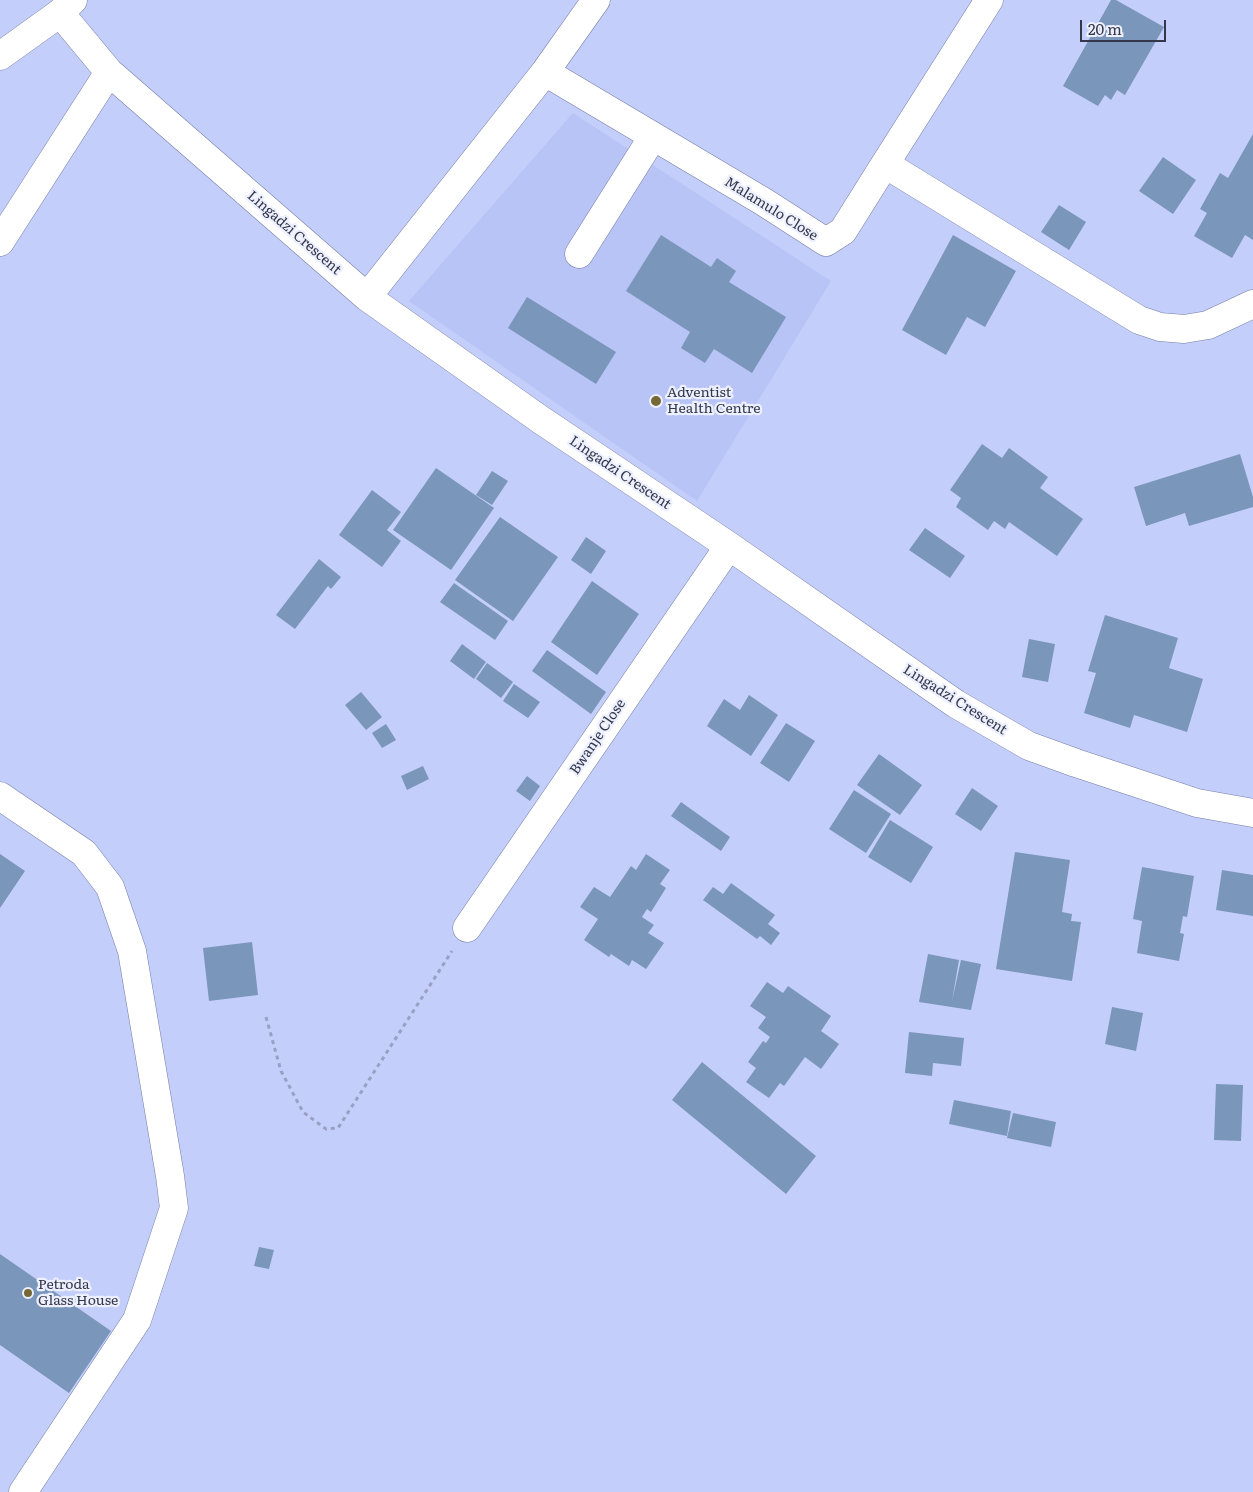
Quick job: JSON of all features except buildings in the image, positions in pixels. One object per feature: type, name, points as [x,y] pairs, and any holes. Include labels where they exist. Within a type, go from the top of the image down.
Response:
[{"type":"street","points":[[368,297],[545,72],[596,0]]},
{"type":"street","points":[[989,0],[885,164],[1139,320],[1160,328],[1184,329],[1208,325],[1253,304]]},
{"type":"street","points":[[0,56],[67,7]]},
{"type":"street","name":"Lingadzi Crescent","points":[[67,7],[109,72],[368,297],[541,420],[729,546],[956,704],[1029,746],[1197,803],[1253,813]]},
{"type":"street","points":[[0,242],[109,72]]},
{"type":"street","name":"Malamulo Close","points":[[545,72],[652,138],[764,202],[826,242],[843,231],[885,164]]},
{"type":"street","points":[[579,254],[652,138]]},
{"type":"street","name":"Bwanje Close","points":[[467,928],[729,546]]},
{"type":"street","points":[[0,796],[84,853],[110,887],[132,951],[174,1208],[137,1320],[23,1492]]},
{"type":"path","points":[[266,1017],[281,1071],[303,1112],[326,1129],[338,1128],[467,928]]},
{"type":"shaded area","name":"Adventist Health Centre","points":[[573,113],[831,281],[697,501],[409,301]]},
{"type":"place","name":"Adventist Health Centre","points":[[656,401]]},
{"type":"place","name":"Petroda Glass House","points":[[28,1293]]}]
